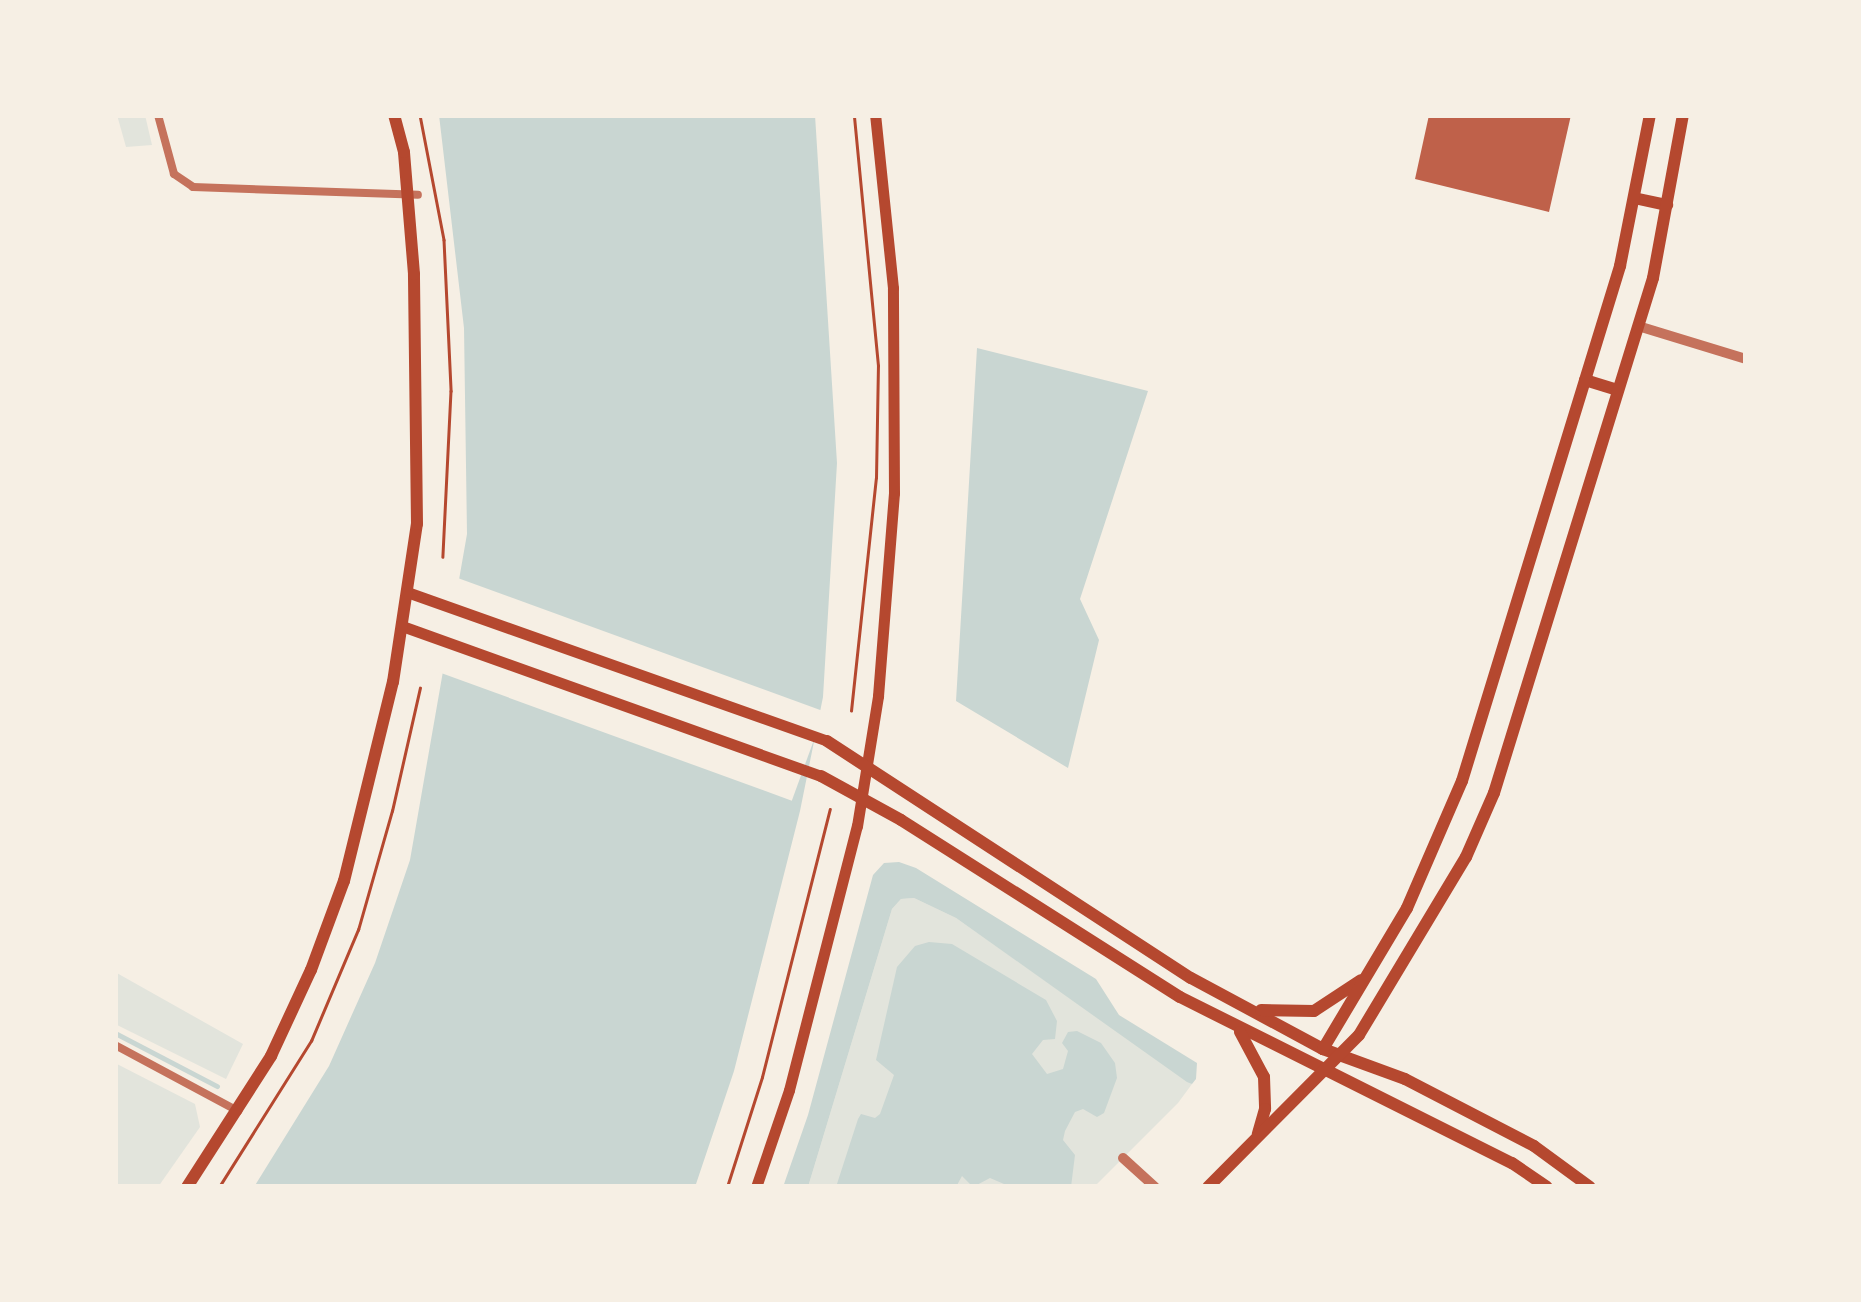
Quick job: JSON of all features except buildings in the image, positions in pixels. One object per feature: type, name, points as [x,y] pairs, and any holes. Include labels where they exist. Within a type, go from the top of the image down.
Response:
[{"type":"main road","points":[[187,1187],[272,1056],[304,986],[344,881],[393,682],[417,524],[414,274],[404,152],[394,115]]},
{"type":"main road","points":[[756,1187],[789,1090],[862,799],[878,696],[894,493],[894,288],[875,115]]},
{"type":"main road","points":[[1323,1049],[1407,908],[1462,781],[1620,266],[1650,115]]},
{"type":"main road","points":[[1208,1187],[1359,1035],[1466,858],[1494,793],[1638,326],[1667,205],[1682,115]]},
{"type":"main road","points":[[1634,198],[1667,205]]},
{"type":"main road","points":[[1585,380],[1617,390]]},
{"type":"main road","points":[[407,592],[827,741],[1174,967],[1323,1049],[1406,1079],[1534,1146],[1590,1187]]},
{"type":"main road","points":[[402,626],[821,776],[1180,997],[1479,1146],[1547,1187]]},
{"type":"main road","points":[[1240,1004],[1276,1013],[1314,1011],[1347,993],[1374,966]]},
{"type":"main road","points":[[1231,1024],[1252,1046],[1264,1077],[1266,1109],[1256,1140]]},
{"type":"street","points":[[158,115],[174,174],[193,187],[418,195]]},
{"type":"street","points":[[1638,326],[1746,360]]},
{"type":"street","points":[[115,1045],[238,1111]]},
{"type":"street","points":[[1123,1158],[1155,1187]]},
{"type":"path","points":[[420,115],[445,259],[451,391],[443,556]]},
{"type":"path","points":[[851,711],[876,478],[878,366],[854,115]]},
{"type":"path","points":[[219,1187],[311,1041],[358,930],[392,811],[420,688]]},
{"type":"path","points":[[727,1187],[762,1077],[830,809]]},
{"type":"shaded area","points":[[117,115],[145,115],[152,145],[126,147]]},
{"type":"shaded area","points":[[439,115],[815,115],[837,463],[823,697],[800,811],[734,1071],[695,1187],[254,1187],[329,1066],[375,963],[410,860],[467,534],[464,328]]},
{"type":"shaded area","points":[[977,348],[1148,391],[1080,599],[1099,640],[1068,768],[956,701]]},
{"type":"shaded area","points":[[899,862],[916,868],[1096,979],[1119,1015],[1197,1063],[1196,1079],[1192,1084],[1187,1082],[956,918],[914,898],[901,899],[892,909],[808,1187],[783,1187],[808,1115],[873,875],[884,863]]},
{"type":"shaded area","points":[[914,898],[956,918],[1192,1084],[1094,1187],[808,1187],[892,909],[901,899]]},
{"type":"shaded area","points":[[929,942],[952,944],[1046,1000],[1057,1021],[1055,1039],[1043,1040],[1032,1054],[1047,1074],[1063,1069],[1068,1051],[1062,1043],[1068,1032],[1077,1031],[1101,1043],[1115,1063],[1117,1078],[1104,1113],[1097,1117],[1083,1109],[1075,1112],[1065,1131],[1063,1140],[1075,1155],[1071,1187],[1011,1187],[990,1178],[973,1187],[962,1176],[956,1187],[836,1187],[858,1119],[861,1114],[875,1118],[880,1114],[894,1075],[876,1060],[897,967],[915,946]]},
{"type":"shaded area","points":[[115,972],[243,1044],[226,1079],[115,1024]]},
{"type":"shaded area","points":[[115,1063],[195,1104],[200,1127],[158,1187],[115,1187]]},
{"type":"pier","points":[[455,577],[824,711],[792,801],[423,666]]},
{"type":"waterway","points":[[115,1033],[217,1086]]}]
